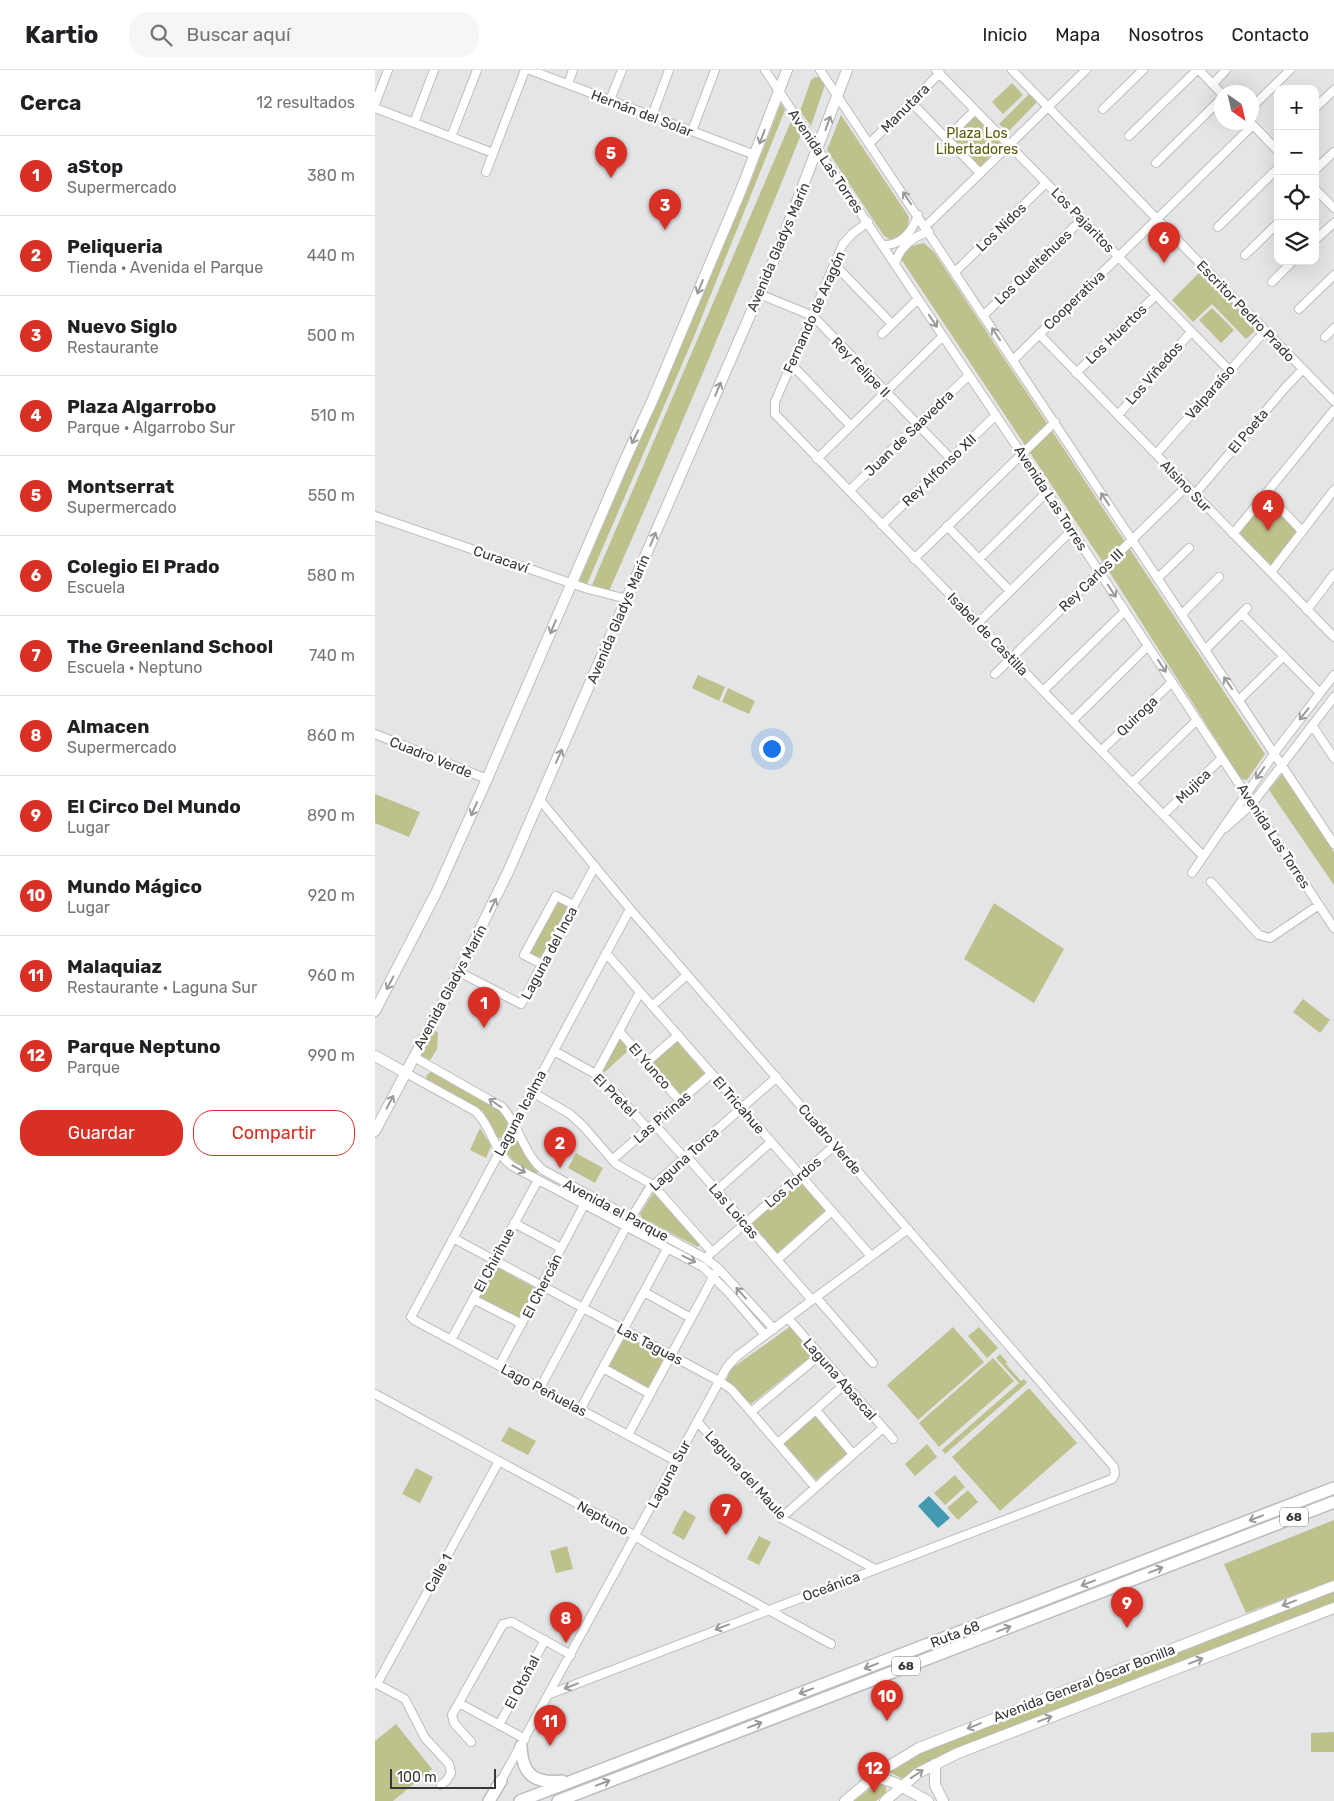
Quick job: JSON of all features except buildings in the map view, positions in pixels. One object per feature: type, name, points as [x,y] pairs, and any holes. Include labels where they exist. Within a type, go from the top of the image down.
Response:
[{"type":"highway","name":"Ruta 68","points":[[520,1801],[1334,1488]]},
{"type":"highway","name":"Ruta 68","points":[[557,1801],[1334,1502]]},
{"type":"highway","points":[[523,1743],[523,1764],[528,1773],[533,1777],[547,1782],[579,1778]]},
{"type":"highway","points":[[489,1801],[501,1781]]},
{"type":"main road","points":[[375,1012],[433,900],[487,779],[632,443],[653,399],[755,155],[787,70]]},
{"type":"main road","name":"Avenida Gladys Marín","points":[[375,1131],[496,899],[759,294],[818,150],[847,70]]},
{"type":"main road","points":[[375,1056],[406,1072]]},
{"type":"main road","name":"Avenida General Óscar Bonilla","points":[[845,1801],[900,1758],[928,1744],[1334,1586]]},
{"type":"main road","name":"Avenida General Óscar Bonilla","points":[[885,1801],[918,1773],[958,1753],[1334,1608]]},
{"type":"main road","points":[[935,1764],[935,1785],[943,1801]]},
{"type":"main road","points":[[875,1776],[901,1786],[928,1801]]},
{"type":"street","points":[[375,104],[388,70]]},
{"type":"street","points":[[414,123],[433,70]]},
{"type":"street","points":[[451,137],[477,70]]},
{"type":"street","points":[[485,172],[525,70]]},
{"type":"street","name":"Hernán del Solar","points":[[530,70],[755,155]]},
{"type":"street","points":[[568,84],[573,70]]},
{"type":"street","points":[[610,100],[622,70]]},
{"type":"street","points":[[652,116],[669,70]]},
{"type":"street","points":[[692,132],[715,70]]},
{"type":"street","name":"Avenida Las Torres","points":[[765,70],[1022,454],[1334,928]]},
{"type":"street","points":[[820,70],[1334,844]]},
{"type":"street","name":"Escritor Pedro Prado","points":[[1011,70],[1334,401]]},
{"type":"street","points":[[1103,109],[1143,70]]},
{"type":"street","points":[[1129,136],[1198,70],[1213,84],[1226,70]]},
{"type":"street","points":[[1259,100],[1290,70]]},
{"type":"street","points":[[895,264],[898,255],[910,241],[927,229],[980,173],[1048,108],[1082,71]]},
{"type":"street","name":"Manutara","points":[[870,143],[938,72]]},
{"type":"street","name":"Los Pajaritos","points":[[938,72],[1229,371]]},
{"type":"street","points":[[1319,104],[1334,90]]},
{"type":"street","points":[[911,102],[980,173]]},
{"type":"street","points":[[1156,163],[1214,105]]},
{"type":"street","points":[[375,108],[493,153]]},
{"type":"street","points":[[947,138],[975,110]]},
{"type":"street","name":"Cooperativa","points":[[1013,360],[1157,220],[1246,130]]},
{"type":"street","points":[[1258,130],[1274,145]]},
{"type":"street","points":[[1319,166],[1334,152]]},
{"type":"street","points":[[1218,226],[1274,172]]},
{"type":"street","name":"Los Nidos","points":[[955,272],[1046,183]]},
{"type":"street","points":[[1319,193],[1334,208]]},
{"type":"street","points":[[883,245],[892,244],[905,238],[918,215]]},
{"type":"street","name":"Los Queltehues","points":[[984,315],[1082,219]]},
{"type":"street","name":"Fernando de Aragón","points":[[774,411],[775,402],[791,364],[848,237],[868,222]]},
{"type":"street","points":[[1319,236],[1334,223]]},
{"type":"street","points":[[1245,255],[1274,227]]},
{"type":"street","points":[[835,265],[892,324]]},
{"type":"street","points":[[1272,282],[1289,265]]},
{"type":"street","points":[[1299,309],[1334,274]]},
{"type":"street","name":"Rey Felipe II","points":[[759,294],[813,316],[951,459]]},
{"type":"street","name":"Los Huertos","points":[[1076,373],[1156,296]]},
{"type":"street","points":[[882,334],[919,299]]},
{"type":"street","points":[[1325,337],[1334,328]]},
{"type":"street","name":"Valparaíso","points":[[1156,454],[1265,330]]},
{"type":"street","name":"Los Viñedos","points":[[1118,415],[1191,332]]},
{"type":"street","name":"Alsino Sur","points":[[1039,334],[1334,637]]},
{"type":"street","points":[[817,459],[943,336]]},
{"type":"street","points":[[791,364],[851,426]]},
{"type":"street","name":"El Poeta","points":[[1195,494],[1303,369]]},
{"type":"street","name":"Juan de Saavedra","points":[[849,491],[969,375]]},
{"type":"street","points":[[1233,534],[1334,410]]},
{"type":"street","name":"Isabel de Castilla","points":[[774,411],[779,419],[817,459],[1203,856]]},
{"type":"street","name":"Rey Alfonso XII","points":[[882,525],[996,415]]},
{"type":"street","points":[[914,559],[1055,422]]},
{"type":"street","name":"Rey Carlos III","points":[[995,674],[1187,486]]},
{"type":"street","points":[[1271,572],[1334,490]]},
{"type":"street","points":[[979,558],[1047,492]]},
{"type":"street","points":[[1265,493],[1302,531]]},
{"type":"street","name":"Curacaví","points":[[375,516],[627,600]]},
{"type":"street","points":[[947,526],[1010,591]]},
{"type":"street","points":[[977,624],[1072,530]]},
{"type":"street","points":[[1159,578],[1189,548]]},
{"type":"street","points":[[1307,610],[1334,574]]},
{"type":"street","points":[[1182,614],[1219,577]]},
{"type":"street","points":[[1043,691],[1125,611]]},
{"type":"street","points":[[1205,650],[1244,611],[1320,693]]},
{"type":"street","points":[[1072,721],[1148,646]]},
{"type":"street","points":[[1239,700],[1284,656]]},
{"type":"street","points":[[1192,873],[1245,793],[1334,675]]},
{"type":"street","name":"Quiroga","points":[[1101,751],[1172,682]]},
{"type":"street","points":[[1218,834],[1252,804],[1334,697]]},
{"type":"street","points":[[1132,783],[1197,720]]},
{"type":"street","points":[[1312,726],[1334,758]]},
{"type":"street","name":"Cuadro Verde","points":[[375,734],[487,779]]},
{"type":"street","name":"Mujica","points":[[1163,815],[1222,758]]},
{"type":"street","name":"Cuadro Verde","points":[[540,800],[630,909],[1114,1467],[1115,1474],[1111,1479]]},
{"type":"street","name":"Laguna del Inca","points":[[459,972],[521,1004],[595,866]]},
{"type":"street","points":[[1211,882],[1259,935],[1264,937],[1270,938],[1319,905]]},
{"type":"street","points":[[542,964],[524,955],[551,904],[556,896],[574,905]]},
{"type":"street","name":"Laguna Icalma","points":[[412,1318],[630,909]]},
{"type":"street","name":"El Tricahue","points":[[606,953],[871,1256]]},
{"type":"street","points":[[652,1006],[687,975]]},
{"type":"street","points":[[596,1074],[640,992]]},
{"type":"street","name":"El Yunco","points":[[619,1030],[680,1101]]},
{"type":"street","points":[[647,1062],[678,1035]]},
{"type":"street","name":"El Pretel","points":[[554,1051],[604,1080],[651,1127]]},
{"type":"street","name":"Avenida el Parque","points":[[414,1057],[499,1104],[515,1124],[540,1168],[705,1258],[718,1268],[774,1329]]},
{"type":"street","name":"Avenida el Parque","points":[[406,1072],[475,1111],[484,1120],[509,1164],[667,1250],[694,1262],[713,1276],[765,1335]]},
{"type":"street","name":"Las Pirinas","points":[[612,1160],[711,1074]]},
{"type":"street","name":"Laguna Torca","points":[[540,1388],[645,1194],[777,1078]]},
{"type":"street","points":[[532,1092],[574,1117],[612,1160],[653,1185],[712,1252]]},
{"type":"street","name":"Las Loicas","points":[[651,1127],[685,1157],[873,1363]]},
{"type":"street","points":[[716,1191],[771,1142]]},
{"type":"street","name":"Los Tordos","points":[[705,1258],[835,1145]]},
{"type":"street","name":"El Chirihue","points":[[451,1340],[538,1180]]},
{"type":"street","name":"El Chercán","points":[[499,1366],[584,1205]]},
{"type":"street","points":[[777,1260],[832,1212]]},
{"type":"street","points":[[514,1223],[561,1248]]},
{"type":"street","name":"Laguna Sur","points":[[501,1781],[727,1367],[736,1357],[908,1229]]},
{"type":"street","name":"Las Taguas","points":[[453,1238],[719,1381],[731,1390],[751,1412],[815,1487]]},
{"type":"street","points":[[580,1410],[667,1250]]},
{"type":"street","points":[[628,1435],[718,1268]]},
{"type":"street","points":[[644,1292],[691,1318]]},
{"type":"street","points":[[473,1299],[522,1324]]},
{"type":"street","name":"Lago Peñuelas","points":[[412,1318],[676,1461]]},
{"type":"street","name":"Laguna Abascal","points":[[788,1318],[893,1439]]},
{"type":"street","points":[[751,1412],[820,1355]]},
{"type":"street","points":[[603,1368],[651,1394]]},
{"type":"street","points":[[778,1443],[845,1384]]},
{"type":"street","name":"Neptuno","points":[[375,1394],[635,1536],[660,1552],[831,1644]]},
{"type":"street","points":[[816,1410],[853,1454]]},
{"type":"street","name":"Laguna del Maule","points":[[697,1421],[781,1518],[875,1569]]},
{"type":"street","points":[[781,1518],[883,1428]]},
{"type":"street","name":"Calle 1","points":[[376,1684],[499,1461]]},
{"type":"street","name":"Oceánica","points":[[550,1694],[1111,1479]]},
{"type":"street","points":[[471,1742],[452,1720],[459,1703],[503,1624],[512,1622],[571,1655]]},
{"type":"street","name":"El Otoñal","points":[[499,1725],[545,1640]]},
{"type":"street","points":[[376,1684],[405,1699],[423,1734],[450,1767],[449,1777],[441,1785]]},
{"type":"street","points":[[459,1703],[499,1725],[523,1743]]},
{"type":"green space","points":[[815,77],[823,78],[826,82],[811,126],[800,111],[811,80]]},
{"type":"green space","points":[[1012,83],[1023,95],[1003,114],[992,102]]},
{"type":"green space","points":[[1029,94],[1037,102],[1008,132],[999,124]]},
{"type":"green space","points":[[781,103],[785,110],[693,339],[587,584],[579,581],[747,191]]},
{"type":"green space","points":[[841,115],[909,217],[907,232],[891,240],[884,236],[827,150]]},
{"type":"green space","name":"Plaza Los Libertadores","points":[[974,115],[1003,143],[1003,146],[982,167],[979,167],[951,139]]},
{"type":"green space","points":[[792,119],[802,132],[659,477],[609,591],[592,585]]},
{"type":"green space","points":[[924,243],[934,252],[1265,754],[1247,780],[1241,779],[1112,576],[901,259],[908,247]]},
{"type":"green space","points":[[1201,271],[1258,328],[1246,339],[1212,304],[1193,322],[1172,300]]},
{"type":"green space","points":[[1212,308],[1234,330],[1221,343],[1199,320]]},
{"type":"green space","points":[[1266,498],[1298,530],[1271,565],[1238,533]]},
{"type":"green space","points":[[698,675],[725,687],[719,701],[692,688]]},
{"type":"green space","points":[[728,688],[755,701],[749,714],[722,702]]},
{"type":"green space","points":[[1282,774],[1334,852],[1334,885],[1269,790]]},
{"type":"green space","points":[[375,794],[420,812],[409,837],[375,823]]},
{"type":"green space","points":[[557,900],[569,906],[540,960],[529,954]]},
{"type":"green space","points":[[994,903],[1064,949],[1034,1003],[964,959]]},
{"type":"green space","points":[[1303,999],[1330,1020],[1320,1033],[1293,1012]]},
{"type":"green space","points":[[433,1029],[438,1033],[437,1049],[430,1060],[420,1055]]},
{"type":"green space","points":[[618,1040],[623,1040],[631,1048],[605,1072],[602,1070]]},
{"type":"green space","points":[[677,1041],[705,1074],[680,1096],[651,1062]]},
{"type":"green space","points":[[433,1071],[501,1110],[507,1124],[501,1139],[496,1136],[483,1111],[428,1081],[426,1076]]},
{"type":"green space","points":[[480,1128],[491,1146],[486,1158],[470,1150]]},
{"type":"green space","points":[[514,1132],[530,1163],[538,1170],[536,1174],[518,1164],[507,1154],[505,1149]]},
{"type":"green space","points":[[576,1153],[603,1168],[595,1183],[568,1168]]},
{"type":"green space","points":[[800,1180],[826,1210],[777,1253],[751,1223]]},
{"type":"green space","points":[[654,1192],[700,1244],[698,1247],[642,1218],[640,1214]]},
{"type":"green space","points":[[495,1266],[535,1288],[521,1319],[478,1298]]},
{"type":"green space","points":[[791,1326],[814,1354],[751,1404],[726,1380],[732,1368]]},
{"type":"green space","points":[[953,1327],[984,1362],[918,1420],[887,1385]]},
{"type":"green space","points":[[979,1327],[998,1348],[987,1358],[968,1336]]},
{"type":"green space","points":[[624,1335],[668,1358],[651,1390],[607,1367]]},
{"type":"green space","points":[[1000,1354],[1021,1381],[1024,1379],[1027,1383],[945,1454],[942,1450],[1019,1383],[996,1358]]},
{"type":"green space","points":[[993,1358],[1014,1381],[939,1447],[919,1423]]},
{"type":"green space","points":[[1029,1388],[1077,1443],[1000,1511],[952,1457]]},
{"type":"green space","points":[[814,1414],[847,1453],[816,1480],[782,1441]]},
{"type":"green space","points":[[509,1427],[536,1441],[528,1455],[501,1441]]},
{"type":"green space","points":[[927,1444],[937,1457],[915,1476],[905,1464]]},
{"type":"green space","points":[[416,1468],[433,1477],[420,1503],[402,1494]]},
{"type":"green space","points":[[955,1475],[965,1487],[945,1505],[934,1493]]},
{"type":"green space","points":[[968,1490],[978,1502],[958,1520],[947,1508]]},
{"type":"green space","points":[[684,1510],[696,1517],[684,1540],[672,1533]]},
{"type":"green space","points":[[1334,1520],[1334,1580],[1246,1613],[1224,1564]]},
{"type":"green space","points":[[759,1536],[771,1542],[759,1565],[747,1559]]},
{"type":"green space","points":[[567,1546],[573,1569],[556,1573],[550,1551]]},
{"type":"green space","points":[[1334,1590],[1334,1602],[1049,1712],[940,1757],[903,1779],[891,1773],[891,1770],[918,1753]]},
{"type":"green space","points":[[396,1724],[432,1769],[393,1801],[375,1801],[375,1741]]},
{"type":"green space","points":[[1334,1732],[1334,1752],[1311,1752],[1311,1733]]},
{"type":"green space","points":[[881,1783],[886,1787],[886,1792],[876,1801],[854,1801],[875,1785]]},
{"type":"water","points":[[929,1496],[950,1518],[938,1528],[918,1506]]},
{"type":"place","name":"Montserrat","points":[[611,178]]},
{"type":"place","name":"Nuevo Siglo","points":[[665,230]]},
{"type":"place","name":"Colegio El Prado","points":[[1164,263]]},
{"type":"place","name":"Plaza Algarrobo","points":[[1268,531]]},
{"type":"place","name":"aStop","points":[[484,1028]]},
{"type":"place","name":"Peliqueria","points":[[560,1168]]},
{"type":"place","name":"The Greenland School","points":[[726,1535]]},
{"type":"place","name":"El Circo Del Mundo","points":[[1127,1628]]},
{"type":"place","name":"Almacen","points":[[566,1643]]},
{"type":"place","name":"Mundo Mágico","points":[[887,1721]]},
{"type":"place","name":"Malaquiaz","points":[[550,1746]]},
{"type":"place","name":"Parque Neptuno","points":[[874,1793]]}]
